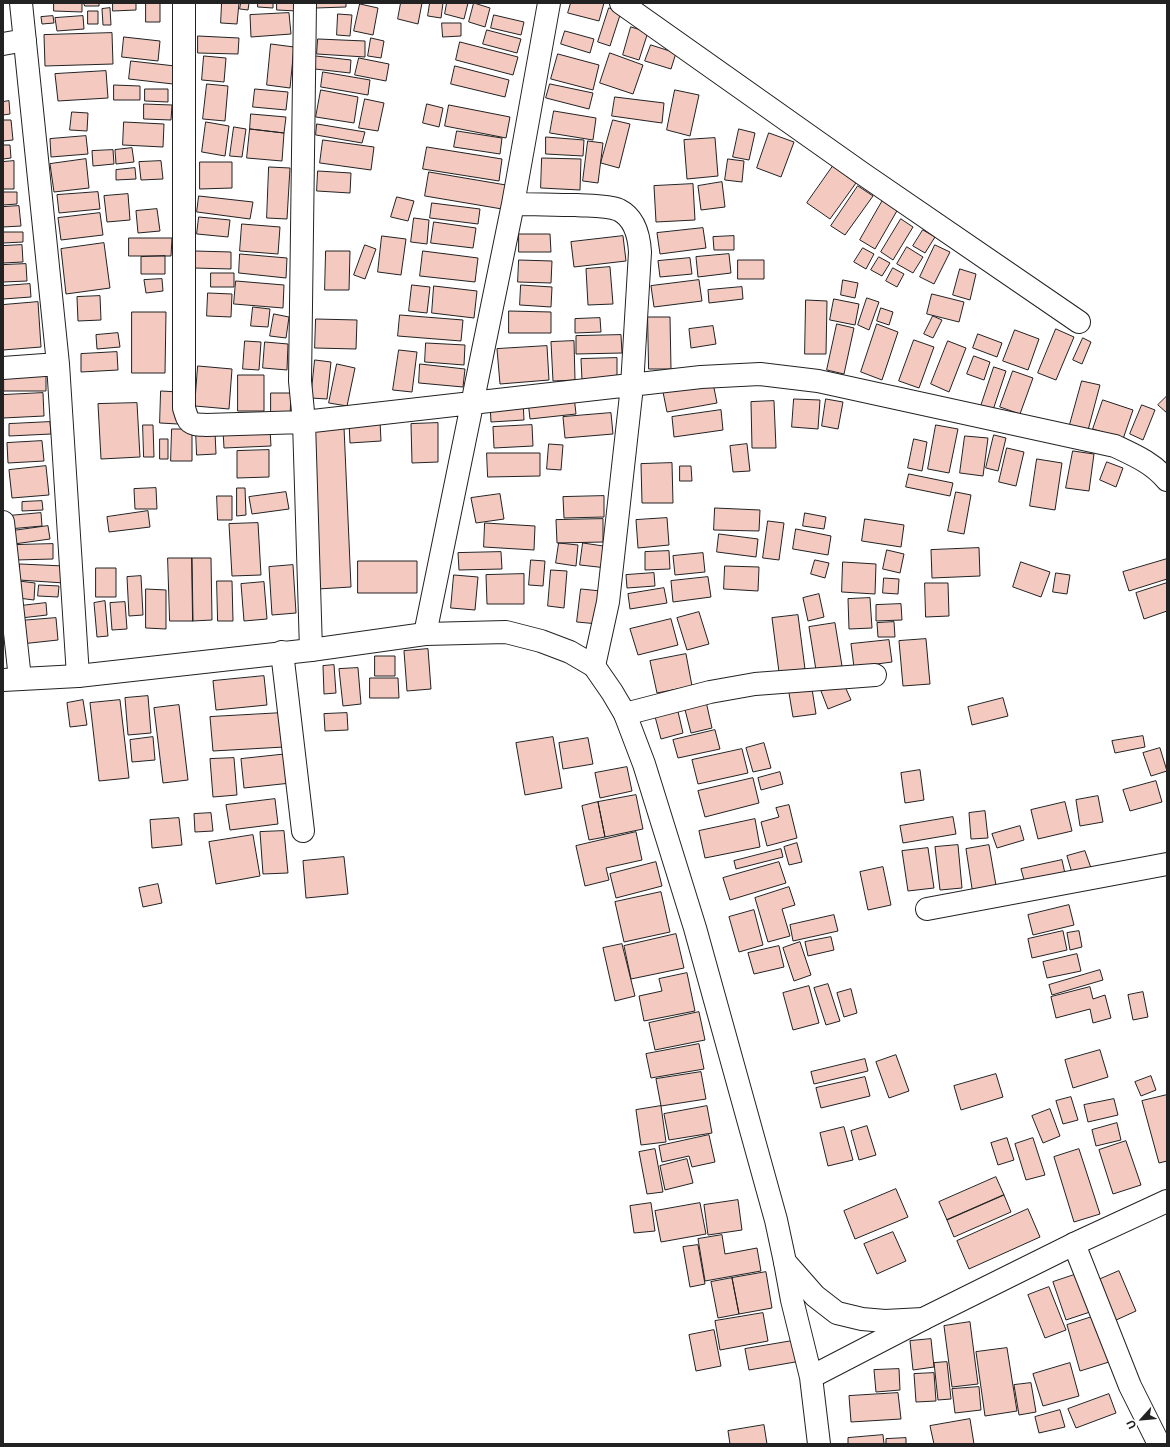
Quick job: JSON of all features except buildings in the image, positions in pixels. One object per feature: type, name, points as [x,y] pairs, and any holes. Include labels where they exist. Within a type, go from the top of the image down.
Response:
[{"type":"street","points":[[21,3],[58,364],[78,676]]},
{"type":"street","points":[[184,3],[184,408],[187,420],[191,424],[206,426],[304,422],[731,375],[760,374],[818,381],[1114,446],[1142,459],[1161,473],[1167,480]]},
{"type":"street","points":[[305,3],[300,381],[304,422],[311,650]]},
{"type":"street","points":[[425,634],[513,204],[549,3]]},
{"type":"street","points":[[621,3],[863,174],[1079,322]]},
{"type":"street","points":[[3,44],[25,40]]},
{"type":"street","points":[[513,204],[603,207],[618,210],[628,217],[635,226],[640,239],[632,386],[608,602],[594,666]]},
{"type":"street","points":[[3,368],[58,364]]},
{"type":"street","points":[[3,522],[11,680],[78,676],[282,652],[311,650],[425,634],[506,632],[541,641],[570,652],[594,666],[625,714],[644,764],[695,928],[776,1220],[792,1300],[811,1377],[819,1444]]},
{"type":"street","points":[[282,652],[303,831]]},
{"type":"street","points":[[625,714],[710,692],[755,684],[875,675]]},
{"type":"street","points":[[927,909],[1167,864]]},
{"type":"street","points":[[811,1377],[923,1319],[1074,1244],[1167,1201]]},
{"type":"street","points":[[1074,1244],[1130,1386],[1160,1444]]},
{"type":"street","points":[[785,1262],[815,1296],[837,1313],[885,1321],[923,1319]]}]
